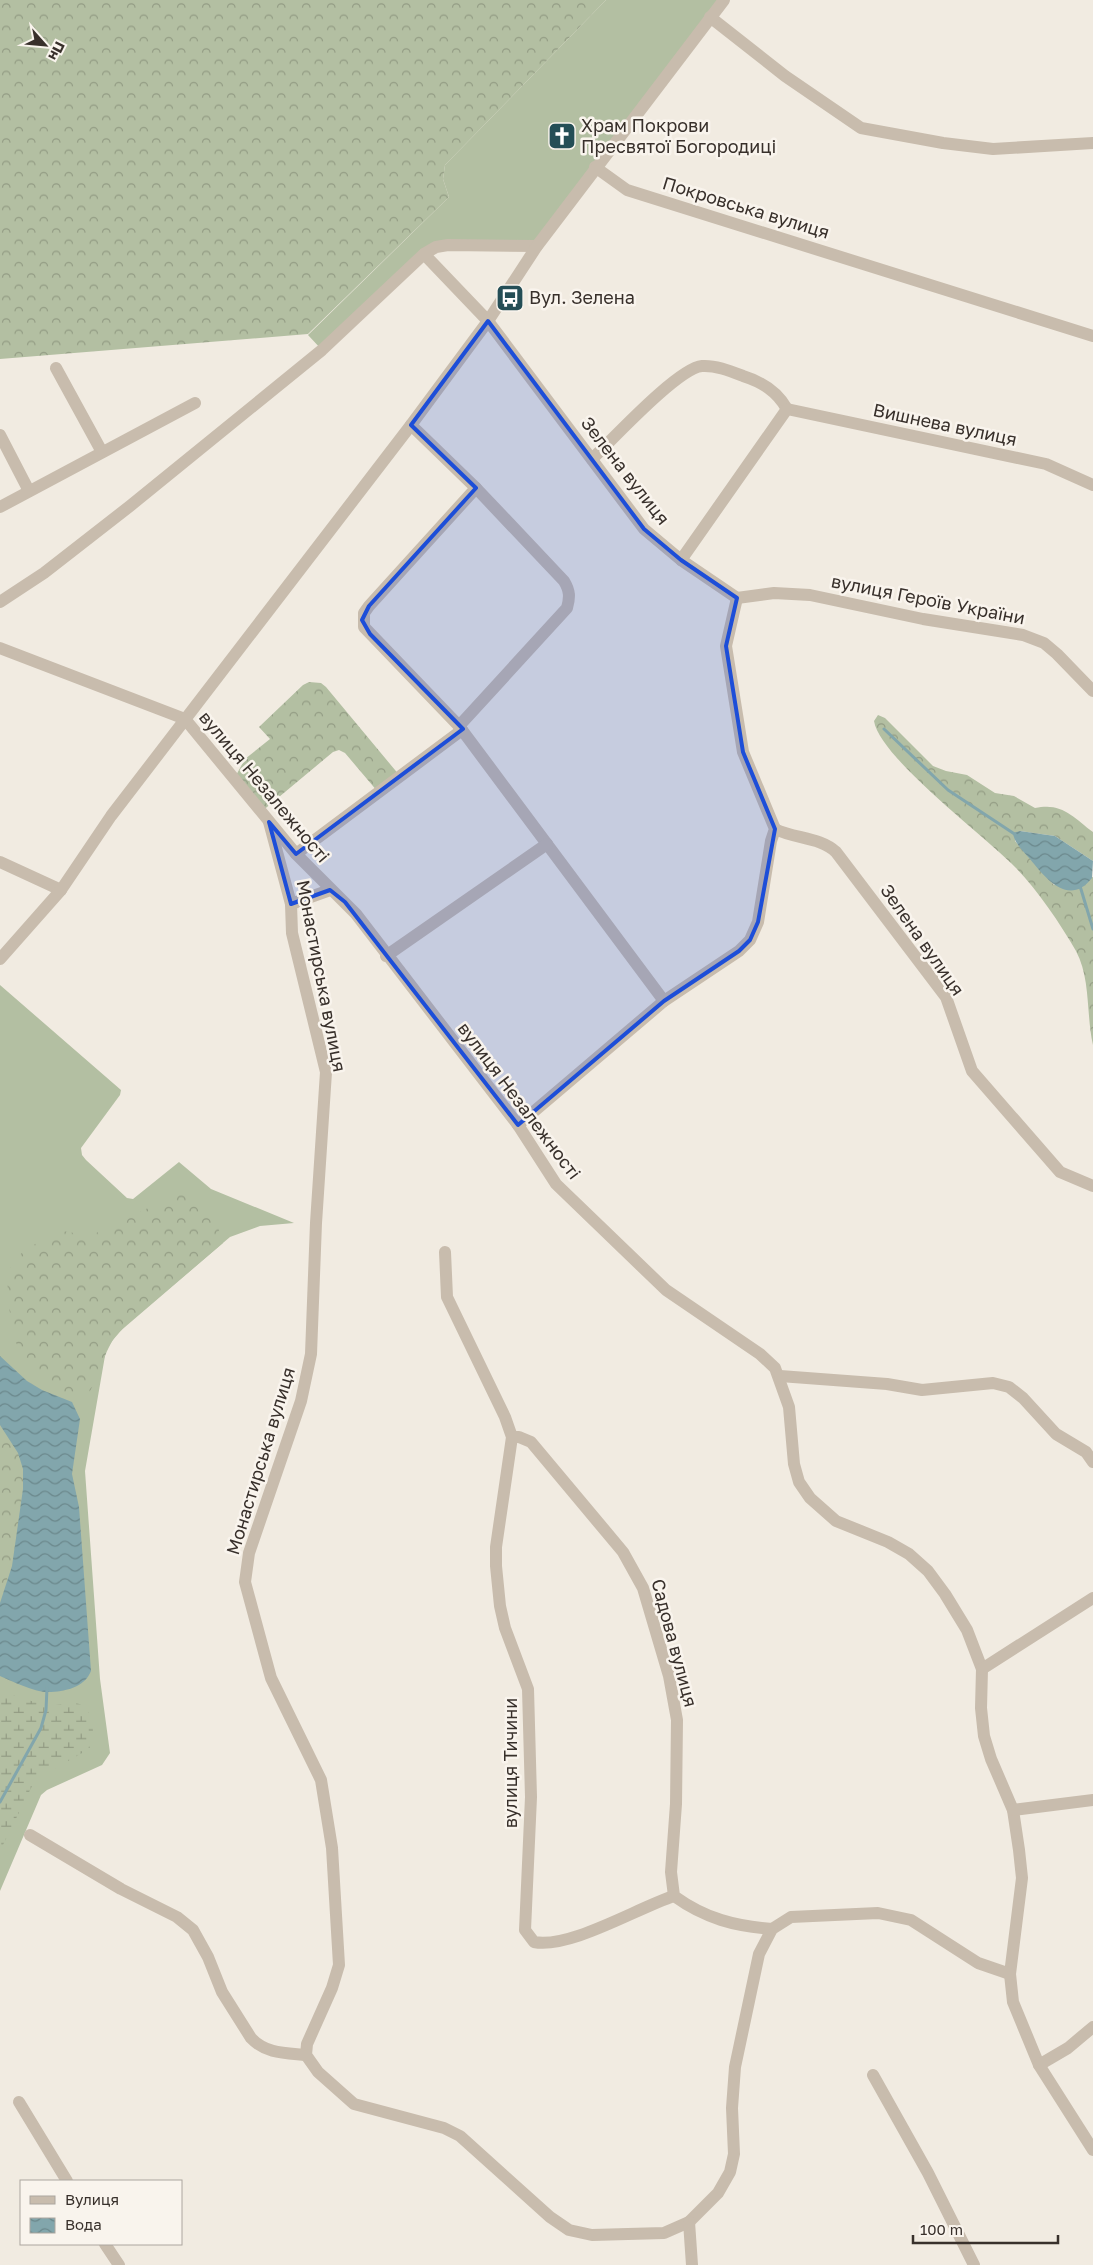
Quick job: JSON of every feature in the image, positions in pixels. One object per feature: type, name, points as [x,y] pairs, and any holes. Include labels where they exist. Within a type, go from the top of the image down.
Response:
[{"type":"street","points":[[0,959],[61,890],[111,816],[412,424],[488,321],[537,246],[595,167],[724,0]]},
{"type":"street","points":[[710,17],[785,76],[861,128],[943,143],[993,148],[1093,143]]},
{"type":"street","name":"Покровська вулиця","points":[[595,167],[627,190],[1093,336]]},
{"type":"street","points":[[0,602],[44,573],[130,506],[322,350],[424,254],[436,247],[448,245],[537,246]]},
{"type":"street","name":"Зелена вулиця","points":[[424,254],[488,321],[644,529],[681,560],[737,598]]},
{"type":"street","points":[[592,459],[675,381],[696,367],[724,369],[751,378],[775,392],[787,409],[681,560]]},
{"type":"street","points":[[56,368],[102,452]]},
{"type":"street","points":[[0,507],[195,403]]},
{"type":"street","name":"Вишнева вулиця","points":[[787,409],[1046,464],[1093,485]]},
{"type":"street","points":[[296,854],[461,728],[567,608],[570,598],[569,589],[564,581],[412,424]]},
{"type":"street","points":[[0,435],[29,490]]},
{"type":"street","points":[[476,488],[369,606],[362,620],[370,634],[461,728],[664,1001]]},
{"type":"street","name":"вулиця Героїв України","points":[[737,598],[774,593],[810,595],[923,619],[1023,635],[1044,643],[1093,691]]},
{"type":"street","points":[[518,1125],[664,1001],[739,951],[750,940],[758,922],[771,841],[775,829],[743,752],[726,646],[737,598]]},
{"type":"street","name":"вулиця Незалежності","points":[[0,648],[185,720]]},
{"type":"street","points":[[185,720],[296,854],[356,914],[386,956],[518,1125],[556,1184],[672,1295],[771,1363],[780,1376],[789,1407],[794,1464],[800,1482],[810,1498],[836,1521],[888,1542],[920,1563],[960,1617],[982,1669],[981,1708],[984,1736],[991,1759],[1012,1810],[1022,1878],[1010,1974],[1016,2013],[1039,2065],[1093,2150]]},
{"type":"street","name":"Монастирська вулиця","points":[[269,822],[291,904],[292,933],[326,1072],[316,1223],[313,1338],[301,1401],[251,1547],[245,1582],[271,1678],[321,1780],[332,1848],[339,1965],[332,1988],[307,2044],[306,2055]]},
{"type":"street","name":"Зелена вулиця","points":[[775,829],[788,836],[829,845],[836,852],[946,997],[972,1071],[1060,1172],[1093,1186]]},
{"type":"street","points":[[386,956],[547,844]]},
{"type":"street","points":[[0,862],[61,890]]},
{"type":"street","points":[[291,904],[330,890]]},
{"type":"street","points":[[445,1252],[447,1297],[505,1417],[512,1437]]},
{"type":"street","points":[[780,1376],[887,1384],[922,1390],[993,1383],[1001,1385],[1023,1398],[1056,1434],[1086,1452],[1093,1462]]},
{"type":"street","name":"вулиця Тичини","points":[[512,1437],[496,1547],[496,1566],[500,1606],[505,1628],[528,1688],[531,1797],[525,1930],[534,1942],[546,1944],[594,1930],[650,1904],[674,1896]]},
{"type":"street","name":"Садова вулиця","points":[[512,1437],[519,1437],[531,1442],[623,1552],[643,1588],[669,1676],[677,1720],[676,1804],[671,1872],[674,1896]]},
{"type":"street","points":[[982,1669],[1093,1598]]},
{"type":"street","points":[[1012,1810],[1093,1800]]},
{"type":"street","points":[[30,1835],[121,1889],[177,1917],[193,1930],[208,1957],[222,1992],[251,2038],[257,2044],[270,2051],[306,2055],[318,2072],[354,2104],[444,2128],[460,2136],[550,2217],[569,2230],[592,2235],[664,2233],[689,2222],[718,2193],[730,2172],[734,2154],[732,2108],[735,2067],[760,1954],[772,1929],[791,1917],[878,1912],[911,1920],[978,1963],[1010,1974]]},
{"type":"street","points":[[674,1896],[709,1916],[738,1926],[772,1929]]},
{"type":"street","points":[[1039,2065],[1068,2048],[1093,2027]]},
{"type":"street","points":[[873,2075],[928,2173],[974,2265]]},
{"type":"street","points":[[19,2102],[66,2180]]},
{"type":"street","points":[[689,2222],[692,2265]]},
{"type":"street","points":[[106,2245],[119,2265]]},
{"type":"highlighted area","points":[[488,321],[644,529],[681,560],[737,598],[726,646],[743,752],[775,829],[758,922],[750,940],[739,951],[664,1001],[518,1125],[345,902],[330,890],[291,904],[269,822],[296,854],[463,729],[370,634],[362,620],[369,606],[476,488],[411,425]]},
{"type":"green space","points":[[0,0],[606,0],[445,165],[443,179],[449,197],[308,334],[0,359]]},
{"type":"green space","points":[[606,0],[724,0],[537,246],[436,247],[322,350],[308,335],[449,197],[443,179],[445,165]]},
{"type":"green space","points":[[309,682],[321,683],[326,687],[400,776],[378,792],[345,753],[339,750],[333,752],[261,812],[234,779],[245,759],[270,739],[259,727],[303,685]]},
{"type":"green space","points":[[878,715],[885,718],[933,766],[946,771],[967,775],[995,793],[1014,796],[1035,808],[1053,807],[1060,809],[1073,816],[1093,832],[1093,861],[1055,836],[1020,831],[1015,841],[1054,885],[1093,877],[1093,1045],[1084,973],[1076,951],[1063,929],[1041,897],[1016,868],[936,797],[894,755],[881,737],[874,721]]},
{"type":"green space","points":[[0,985],[121,1090],[120,1095],[81,1148],[82,1155],[86,1160],[127,1198],[133,1199],[179,1162],[211,1189],[294,1223],[260,1226],[230,1237],[125,1326],[106,1350],[85,1471],[100,1679],[110,1753],[102,1765],[47,1790],[41,1795],[0,1891]]},
{"type":"green space","points":[[175,1195],[195,1198],[208,1208],[217,1224],[223,1243],[118,1333],[109,1347],[88,1394],[76,1398],[64,1393],[39,1377],[24,1361],[14,1338],[7,1278],[18,1256],[31,1246],[63,1231],[90,1236]]},
{"type":"green space","points":[[0,1425],[20,1457],[24,1484],[18,1537],[0,1603]]},
{"type":"green space","points":[[0,1692],[45,1705],[75,1703],[82,1705],[90,1715],[93,1737],[89,1749],[35,1780],[0,1851]]},
{"type":"water","points":[[1020,831],[1055,836],[1093,861],[1092,878],[1075,890],[1066,890],[1058,887],[1043,874],[1017,844],[1013,833]]},
{"type":"water","points":[[0,1356],[27,1381],[42,1390],[72,1402],[80,1419],[72,1474],[79,1507],[91,1671],[79,1685],[61,1691],[37,1691],[0,1676],[0,1603],[12,1566],[23,1489],[23,1469],[18,1453],[0,1425]]},
{"type":"waterway","points":[[884,729],[948,790],[1016,835]]},
{"type":"waterway","points":[[1080,886],[1093,929]]},
{"type":"waterway","points":[[0,1802],[41,1728],[46,1710],[47,1688]]},
{"type":"place","name":"Храм Покрови Пресвятої Богородиці","points":[[562,136]]},
{"type":"place","name":"Вул. Зелена","points":[[510,298]]}]
